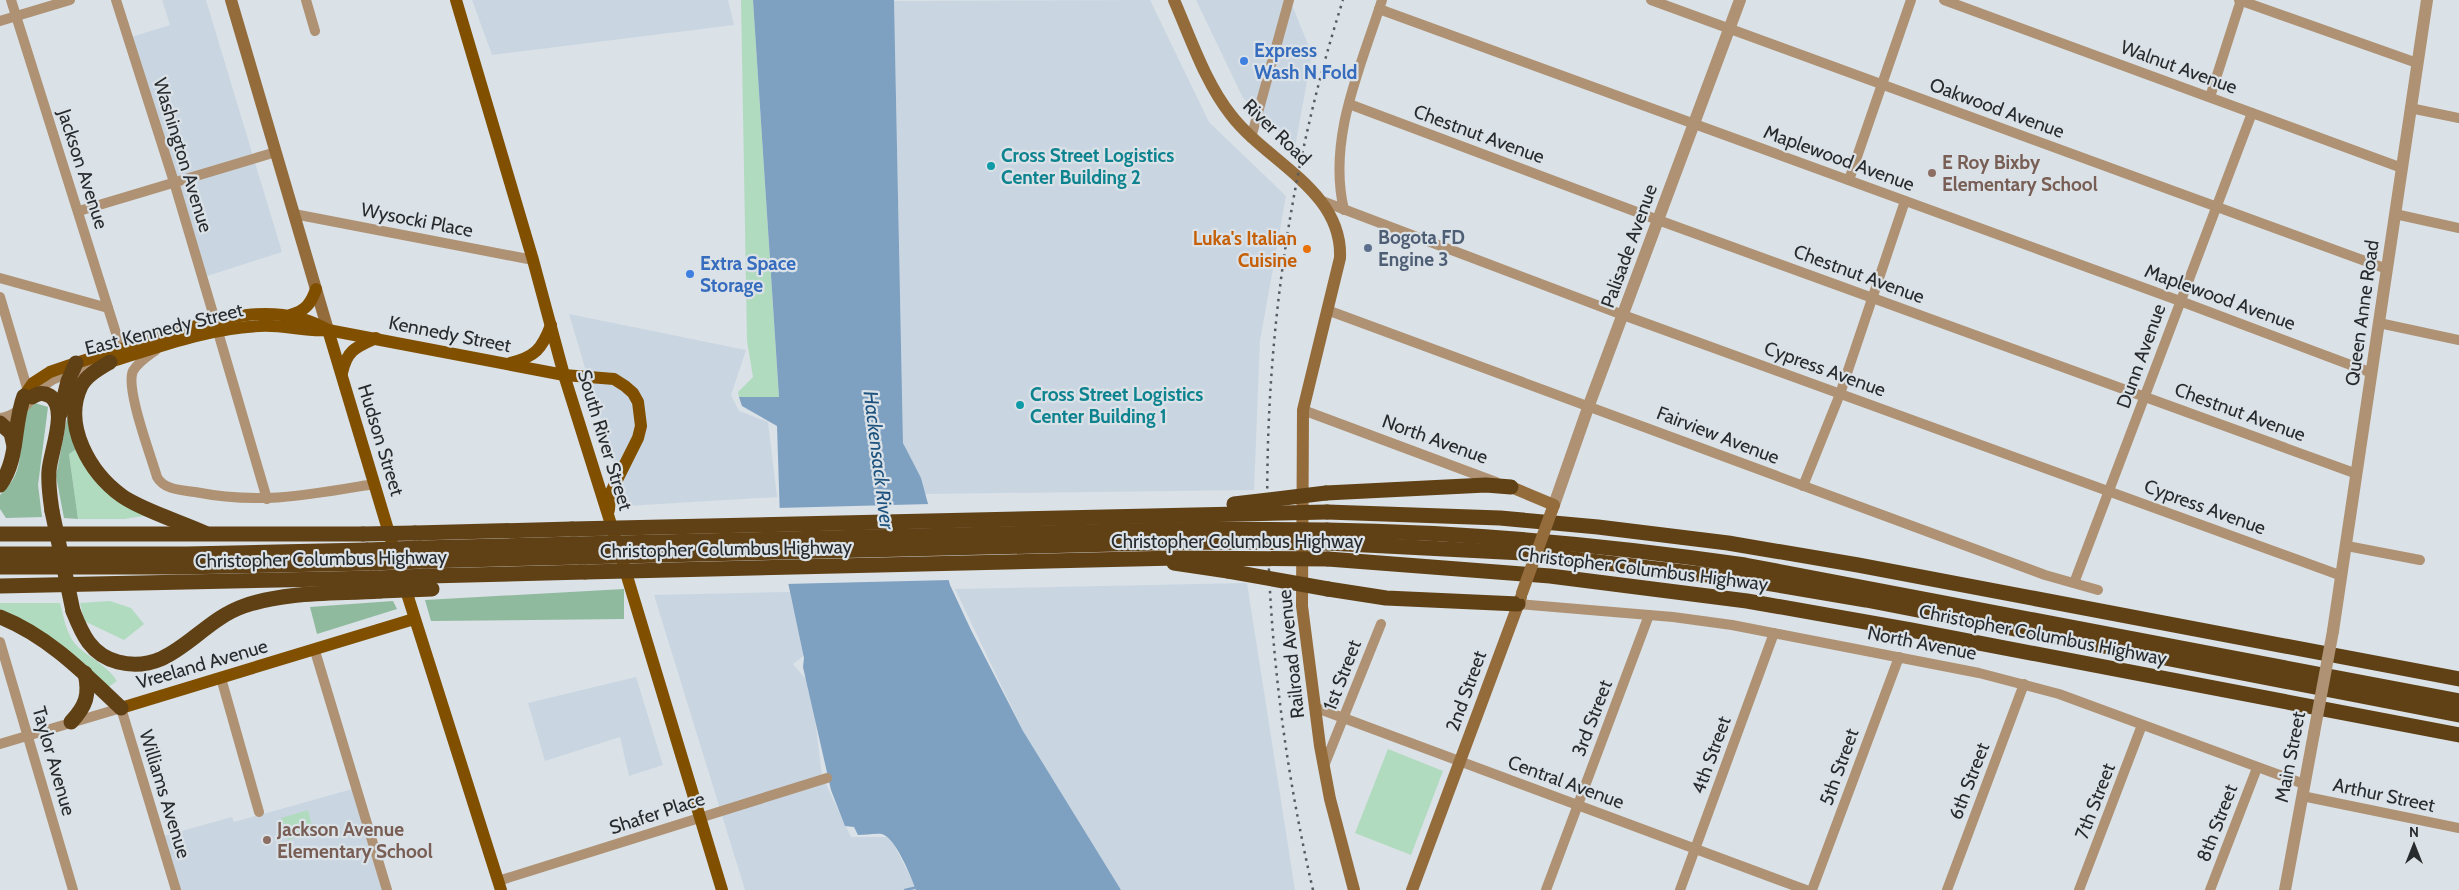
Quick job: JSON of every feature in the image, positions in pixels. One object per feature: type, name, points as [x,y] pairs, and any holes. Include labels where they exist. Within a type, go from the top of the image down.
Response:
[{"type":"highway","points":[[110,362],[87,378],[82,385],[76,403],[78,436],[91,465],[108,484],[123,496],[211,535]]},
{"type":"highway","points":[[74,367],[58,425],[49,470],[52,511],[73,610],[82,634],[92,648],[111,660],[132,666],[156,662],[224,615],[244,606],[286,597],[373,570]]},
{"type":"highway","points":[[0,485],[12,462],[18,414],[28,395],[42,393],[54,399],[58,407],[58,425]]},
{"type":"highway","points":[[0,421],[11,433],[15,448]]},
{"type":"highway","points":[[1146,515],[1326,493],[1486,486],[1511,487]]},
{"type":"highway","name":"Christopher Columbus Highway","points":[[0,534],[363,534],[1327,512],[1517,519],[1728,543],[1891,570],[2459,679]]},
{"type":"highway","name":"Christopher Columbus Highway","points":[[0,586],[373,570],[422,555],[1210,529],[1327,536],[1523,553],[1649,566],[1750,580],[1859,599],[2459,715]]},
{"type":"highway","name":"Christopher Columbus Highway","points":[[1327,536],[1423,533],[1546,542],[1754,566],[2459,701]]},
{"type":"highway","name":"Christopher Columbus Highway","points":[[0,554],[177,554],[373,570],[430,582],[475,575],[585,572],[1142,558],[1328,559],[1550,576],[1740,600],[1911,630],[2459,735]]},
{"type":"highway","points":[[1142,558],[1248,573],[1386,598],[1520,599]]},
{"type":"highway","name":"Christopher Columbus Highway","points":[[0,567],[373,570]]},
{"type":"highway","points":[[0,617],[34,633],[85,674],[120,708]]},
{"type":"highway","points":[[71,722],[82,711],[87,701],[88,687],[85,674]]},
{"type":"main road","name":"Hudson Street","points":[[230,0],[414,620],[499,886]]},
{"type":"main road","name":"South River Street","points":[[456,0],[533,260],[564,374],[609,515],[722,890]]},
{"type":"main road","name":"River Road","points":[[1174,0],[1218,97],[1251,138],[1302,182]]},
{"type":"main road","name":"Cypress Avenue","points":[[1302,182],[1322,201]]},
{"type":"main road","name":"Railroad Avenue","points":[[1322,201],[1335,222],[1340,244],[1340,258],[1303,410],[1302,606],[1314,707],[1324,766],[1354,890]]},
{"type":"main road","points":[[289,316],[302,312],[312,301],[316,289]]},
{"type":"main road","name":"East Kennedy Street","points":[[74,367],[121,349],[261,314],[311,320],[328,330]]},
{"type":"main road","name":"East Kennedy Street","points":[[110,362],[216,326],[262,325],[313,331],[328,330]]},
{"type":"main road","points":[[507,364],[525,360],[536,352],[546,339],[551,325]]},
{"type":"main road","name":"Kennedy Street","points":[[328,330],[564,374],[614,379],[633,394],[638,402],[642,426],[610,494],[609,515]]},
{"type":"main road","points":[[342,375],[345,360],[355,347],[376,338]]},
{"type":"main road","name":"North Avenue","points":[[1511,487],[1553,507]]},
{"type":"main road","name":"2nd Street","points":[[1412,890],[1461,762],[1553,507]]},
{"type":"main road","name":"Vreeland Avenue","points":[[120,708],[316,651],[414,620]]},
{"type":"street","name":"Jackson Avenue","points":[[11,0],[121,349]]},
{"type":"street","points":[[0,21],[70,0]]},
{"type":"street","name":"Washington Avenue","points":[[116,0],[174,182],[267,499]]},
{"type":"street","points":[[306,0],[315,31]]},
{"type":"street","points":[[1251,138],[1289,0]]},
{"type":"street","name":"Oakwood Avenue","points":[[1651,0],[2387,269]]},
{"type":"street","name":"Palisade Avenue","points":[[1553,507],[1589,405],[1740,0]]},
{"type":"street","points":[[1849,180],[1911,0]]},
{"type":"street","name":"Walnut Avenue","points":[[1944,0],[2402,168]]},
{"type":"street","points":[[2210,97],[2240,0],[2417,63]]},
{"type":"street","name":"Queen Anne Road","points":[[2333,631],[2426,0]]},
{"type":"street","points":[[1344,210],[1340,190],[1339,151],[1343,124],[1380,5]]},
{"type":"street","name":"Maplewood Avenue","points":[[1380,5],[1694,124],[2372,373]]},
{"type":"street","name":"Chestnut Avenue","points":[[1349,104],[1658,220],[2357,474]]},
{"type":"street","points":[[2410,108],[2459,118]]},
{"type":"street","name":"Dunn Avenue","points":[[2074,583],[2110,492],[2180,301],[2218,208],[2252,113]]},
{"type":"street","points":[[79,211],[276,152]]},
{"type":"street","name":"Cypress Avenue","points":[[1322,201],[1623,315],[2342,576]]},
{"type":"street","points":[[1803,486],[1840,394],[1905,201]]},
{"type":"street","name":"Wysocki Place","points":[[294,214],[533,260]]},
{"type":"street","points":[[2395,214],[2459,228]]},
{"type":"street","points":[[0,278],[108,308]]},
{"type":"street","points":[[0,297],[28,395]]},
{"type":"street","name":"Fairview Avenue","points":[[1327,310],[1589,405],[2045,575],[2098,590]]},
{"type":"street","points":[[2379,323],[2459,340]]},
{"type":"street","points":[[159,346],[139,363],[132,373],[132,391],[158,479],[168,487],[230,498],[267,499],[374,484]]},
{"type":"street","name":"East Kennedy Street","points":[[0,414],[52,379],[74,367],[110,362]]},
{"type":"street","name":"North Avenue","points":[[1303,410],[1511,487]]},
{"type":"street","points":[[0,421],[18,414]]},
{"type":"street","points":[[2346,546],[2420,560]]},
{"type":"street","name":"North Avenue","points":[[1520,599],[1774,633],[2024,684],[2257,768],[2303,790]]},
{"type":"street","name":"3rd Street","points":[[1546,890],[1649,615]]},
{"type":"street","name":"1st Street","points":[[1324,766],[1381,624]]},
{"type":"street","name":"Main Street","points":[[2285,890],[2333,631]]},
{"type":"street","name":"4th Street","points":[[1680,890],[1774,633]]},
{"type":"street","name":"Taylor Avenue","points":[[0,642],[29,734],[73,890]]},
{"type":"street","points":[[316,651],[387,890]]},
{"type":"street","name":"5th Street","points":[[1812,890],[1899,657]]},
{"type":"street","points":[[221,678],[259,812]]},
{"type":"street","name":"6th Street","points":[[1947,890],[2024,684]]},
{"type":"street","name":"Central Avenue","points":[[1314,707],[1806,890]]},
{"type":"street","name":"Vreeland Avenue","points":[[0,744],[120,708]]},
{"type":"street","name":"Williams Avenue","points":[[120,708],[176,890]]},
{"type":"street","name":"7th Street","points":[[2080,890],[2142,725]]},
{"type":"street","name":"8th Street","points":[[2210,890],[2257,768]]},
{"type":"street","name":"Shafer Place","points":[[499,886],[700,818],[827,778]]},
{"type":"street","name":"Arthur Street","points":[[2303,790],[2459,828]]},
{"type":"shaded area","points":[[162,0],[206,0],[282,252],[201,278],[128,38],[170,25]]},
{"type":"shaded area","points":[[472,0],[728,0],[734,25],[492,55]]},
{"type":"shaded area","points":[[1150,0],[1209,122],[1286,196],[1260,341],[1254,490],[925,494],[903,442],[894,1]]},
{"type":"shaded area","points":[[1196,0],[1290,0],[1312,54],[1295,147],[1243,98]]},
{"type":"shaded area","points":[[569,314],[746,350],[731,395],[739,411],[768,422],[777,497],[626,506]]},
{"type":"shaded area","points":[[1247,583],[1295,890],[1121,890],[1023,731],[955,589]]},
{"type":"shaded area","points":[[790,592],[805,655],[793,664],[811,685],[822,776],[851,837],[890,837],[917,890],[745,890],[654,595]]},
{"type":"shaded area","points":[[636,677],[663,765],[629,776],[620,737],[545,761],[528,703]]},
{"type":"shaded area","name":"Jackson Avenue Elementary School","points":[[356,788],[387,890],[176,890],[160,837],[232,817],[234,822]]},
{"type":"green space","points":[[741,0],[753,0],[779,398],[739,397],[738,392],[753,377],[747,341]]},
{"type":"green space","points":[[35,403],[48,407],[38,485],[42,517],[6,518],[0,509],[0,495],[15,475],[20,456],[22,426],[25,415]]},
{"type":"green space","points":[[69,408],[76,449],[69,454],[78,519],[64,518],[56,476]]},
{"type":"green space","points":[[76,449],[101,488],[150,515],[124,519],[78,519],[69,453]]},
{"type":"green space","points":[[624,589],[624,619],[431,621],[425,600]]},
{"type":"green space","points":[[110,601],[131,608],[144,624],[124,640],[84,621],[80,603]]},
{"type":"green space","points":[[393,601],[397,609],[317,634],[310,607]]},
{"type":"green space","points":[[0,603],[60,603],[66,626],[74,642],[109,671],[117,681],[107,688],[51,637],[0,609]]},
{"type":"green space","points":[[1388,749],[1443,771],[1411,855],[1355,833]]},
{"type":"green space","points":[[308,810],[314,833],[288,840],[281,818]]},
{"type":"water","name":"Hackensack River","points":[[753,0],[894,0],[903,443],[921,478],[950,585],[971,630],[1023,731],[1121,890],[916,890],[898,850],[887,837],[882,834],[858,835],[854,827],[845,826],[831,790],[803,667],[804,658],[781,549],[777,426],[742,406],[739,397],[779,397]]},
{"type":"pier","points":[[930,504],[951,580],[785,584],[778,549],[777,508]]},
{"type":"waterway","points":[[905,890],[918,887]]},
{"type":"railway","points":[[1313,890],[1291,780],[1276,668],[1268,556],[1268,443],[1275,331],[1290,219],[1313,109],[1343,0]]},
{"type":"place","name":"Express Wash N Fold","points":[[1244,61]]},
{"type":"place","name":"Cross Street Logistics Center Building 2","points":[[991,166]]},
{"type":"place","name":"E Roy Bixby Elementary School","points":[[1932,173]]},
{"type":"place","name":"Bogota FD Engine 3","points":[[1368,248]]},
{"type":"place","name":"Luka's Italian Cuisine","points":[[1307,249]]},
{"type":"place","name":"Extra Space Storage","points":[[690,274]]},
{"type":"place","name":"Cross Street Logistics Center Building 1","points":[[1020,405]]},
{"type":"place","name":"Jackson Avenue Elementary School","points":[[267,840]]}]
